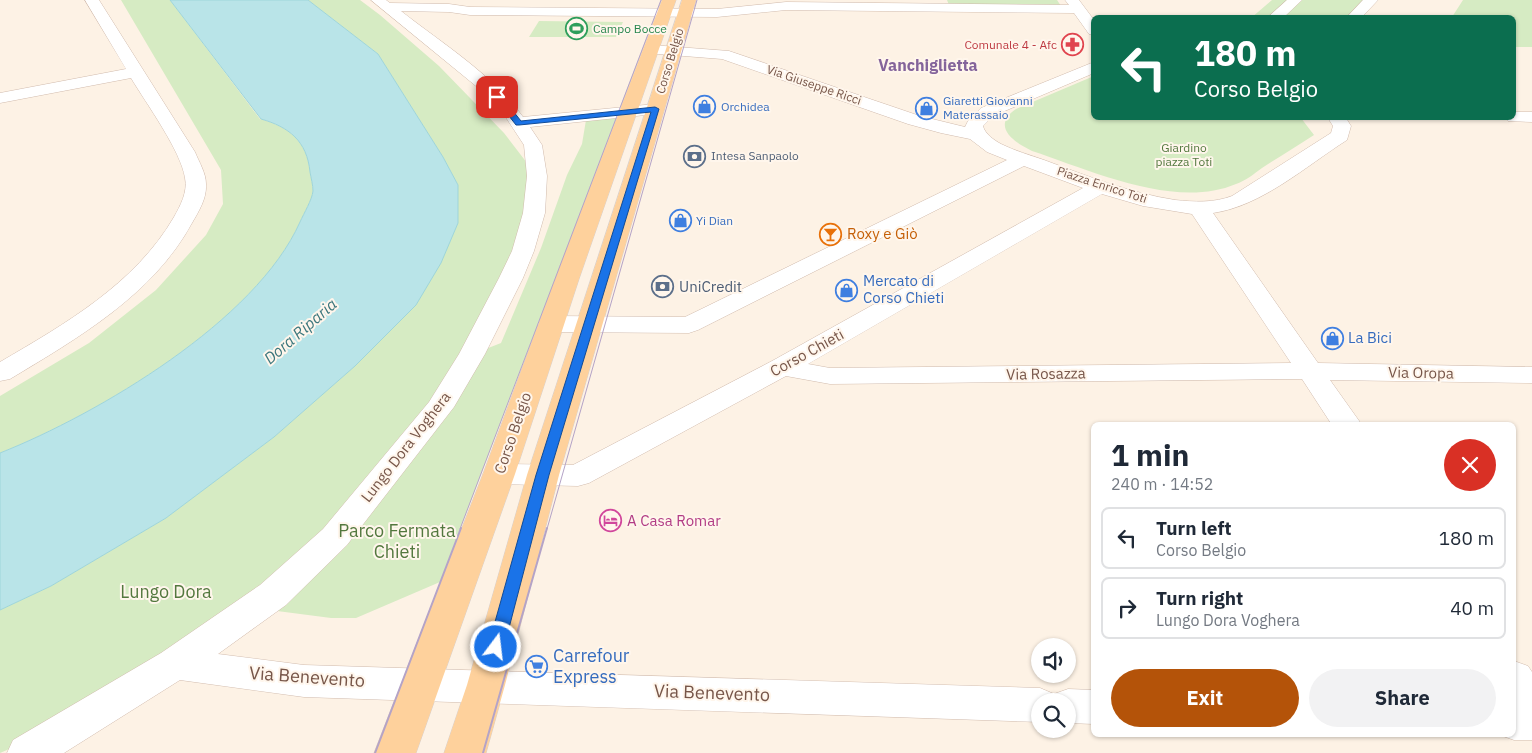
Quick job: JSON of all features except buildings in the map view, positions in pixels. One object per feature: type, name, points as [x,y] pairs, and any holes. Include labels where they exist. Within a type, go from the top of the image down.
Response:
[{"type":"main road","name":"Corso Belgio","points":[[395,753],[499,474],[628,112],[662,50],[677,7]]},
{"type":"main road","name":"Corso Belgio","points":[[465,753],[486,685],[543,475],[655,109],[662,50]]},
{"type":"street","points":[[0,373],[46,346],[121,293],[168,246],[182,224],[192,202],[196,185],[193,171],[185,152],[92,0]]},
{"type":"street","points":[[1278,15],[1295,0]]},
{"type":"street","points":[[1355,15],[1371,0]]},
{"type":"street","points":[[382,3],[470,11],[677,7]]},
{"type":"street","name":"Lungo Dora Voghera","points":[[28,753],[174,664],[273,595],[335,537],[440,407],[472,354],[511,278],[523,251],[534,213],[537,176],[533,145],[519,123],[488,86],[425,25],[382,3]]},
{"type":"street","points":[[1075,4],[1091,27]]},
{"type":"street","name":"Corso Belgio","points":[[677,7],[717,13],[786,6],[1075,4]]},
{"type":"street","points":[[425,25],[470,11]]},
{"type":"street","name":"Via Giuseppe Ricci","points":[[662,50],[724,54],[914,120],[941,128],[976,134]]},
{"type":"street","points":[[976,134],[974,125],[986,112],[1091,67]]},
{"type":"street","points":[[0,98],[136,72]]},
{"type":"street","name":"Corso Belgio","points":[[519,123],[655,109]]},
{"type":"street","points":[[1516,117],[1532,117]]},
{"type":"street","name":"Piazza Enrico Toti","points":[[976,134],[994,148],[1101,186],[1174,206],[1199,208],[1224,206],[1250,195],[1340,136],[1342,126],[1338,120]]},
{"type":"street","points":[[551,324],[689,325],[1024,159]]},
{"type":"street","name":"Corso Chieti","points":[[499,474],[578,476],[782,367],[1101,186]]},
{"type":"street","points":[[1199,208],[1344,422]]},
{"type":"street","name":"Via Rosazza","points":[[782,367],[830,376],[1311,371]]},
{"type":"street","name":"Via Oropa","points":[[1311,371],[1532,375]]},
{"type":"street","name":"Via Benevento","points":[[174,664],[304,680],[1031,705]]},
{"type":"street","points":[[1516,680],[1532,704]]},
{"type":"street","points":[[1076,706],[1091,707]]},
{"type":"street","points":[[1516,722],[1532,723]]},
{"type":"green space","points":[[121,0],[170,0],[260,119],[280,126],[301,144],[308,161],[313,186],[312,195],[300,222],[278,259],[248,294],[212,328],[170,360],[126,389],[39,436],[0,453],[0,396],[89,343],[156,290],[206,235],[223,204],[221,170]]},
{"type":"green space","name":"Lungo Dora","points":[[308,0],[360,0],[380,15],[439,66],[504,133],[537,176],[534,213],[473,354],[501,343],[541,248],[567,175],[582,144],[586,120],[616,118],[440,582],[356,618],[331,618],[247,607],[37,737],[0,753],[0,610],[51,586],[166,518],[274,437],[355,366],[416,305],[458,223],[458,185],[443,157],[378,54]]},
{"type":"green space","points":[[947,0],[1057,0],[1061,6],[949,5]]},
{"type":"green space","points":[[1272,0],[1376,0],[1358,15],[1254,15]]},
{"type":"green space","points":[[1463,0],[1532,0],[1532,47],[1516,47],[1516,15],[1453,15]]},
{"type":"green space","name":"Campo Bocce","points":[[539,21],[623,22],[616,37],[529,37]]},
{"type":"green space","name":"Giardino piazza Toti","points":[[1091,77],[1091,120],[1303,120],[1314,135],[1239,183],[1212,191],[1160,190],[1106,177],[1032,151],[1018,143],[1007,133],[1005,121],[1016,109]]},
{"type":"water","name":"Dora Riparia","points":[[170,0],[308,0],[378,54],[443,157],[458,185],[458,223],[441,263],[416,305],[355,366],[274,437],[166,518],[51,586],[0,610],[0,453],[39,436],[126,389],[170,360],[212,328],[248,294],[278,259],[300,222],[312,195],[313,186],[308,161],[301,144],[280,126],[261,119]]},
{"type":"tram line","points":[[460,529],[661,0]]},
{"type":"tram line","points":[[547,529],[697,0]]},
{"type":"tram line","points":[[375,753],[461,528]]},
{"type":"tram line","points":[[483,753],[547,528]]},
{"type":"place","name":"Campo Bocce","points":[[577,29]]},
{"type":"place","name":"Comunale 4 - Afc","points":[[1073,45]]},
{"type":"place","name":"Orchidea","points":[[705,107]]},
{"type":"place","name":"Giaretti Giovanni Materassaio","points":[[927,108]]},
{"type":"place","name":"Intesa Sanpaolo","points":[[695,156]]},
{"type":"place","name":"Yi Dian","points":[[680,221]]},
{"type":"place","name":"Roxy e Giò","points":[[831,234]]},
{"type":"place","name":"UniCredit","points":[[663,287]]},
{"type":"place","name":"Mercato di Corso Chieti","points":[[847,290]]},
{"type":"place","name":"La Bici","points":[[1332,338]]},
{"type":"place","name":"A Casa Romar","points":[[611,521]]},
{"type":"place","name":"Carrefour Express","points":[[537,666]]},
{"type":"district","name":"Vanchiglietta","points":[[928,65]]},
{"type":"route","points":[[496,647],[543,475],[655,109],[519,123],[497,97]]},
{"type":"park label","name":"Parco Fermata Chieti","points":[[397,541]]}]
